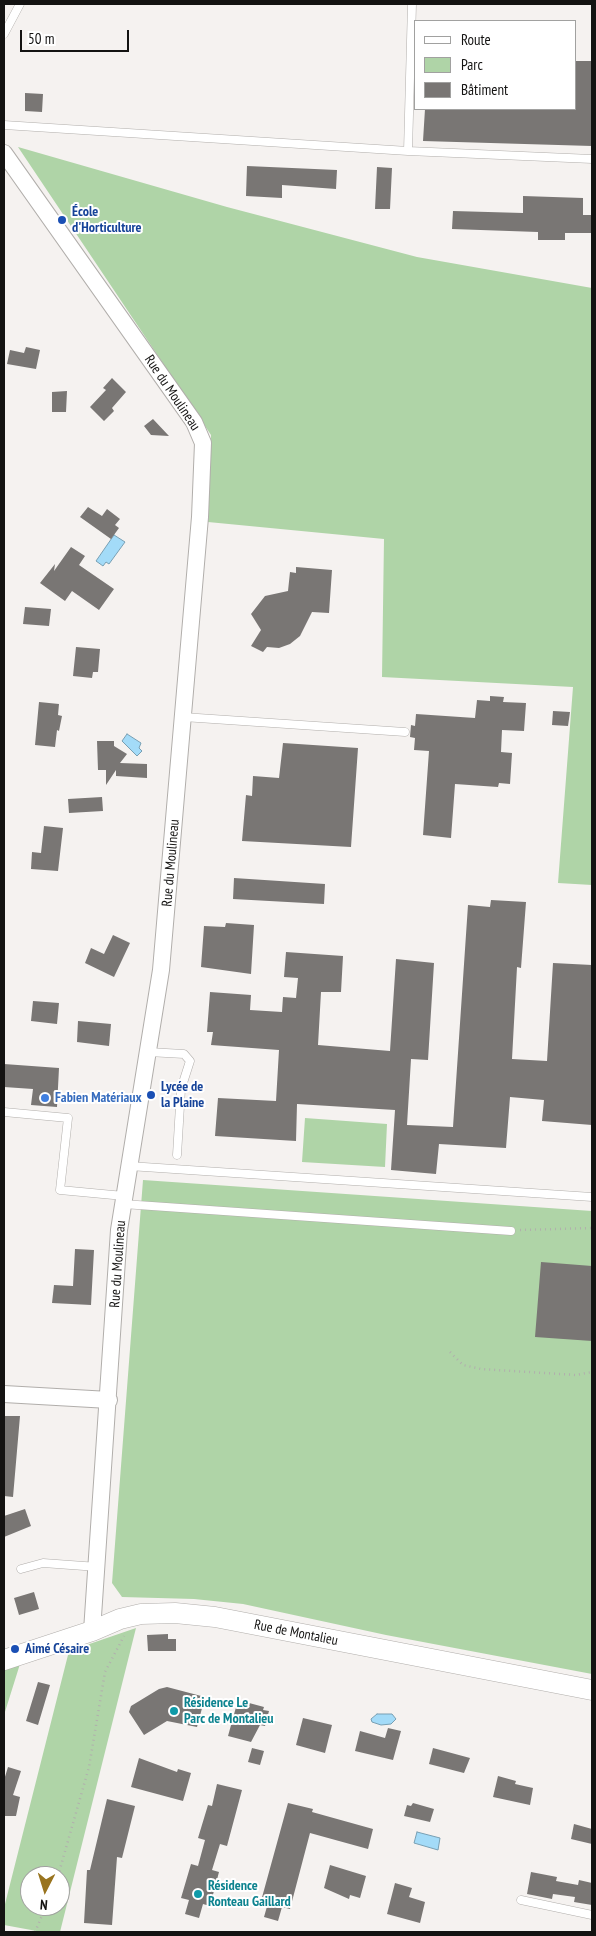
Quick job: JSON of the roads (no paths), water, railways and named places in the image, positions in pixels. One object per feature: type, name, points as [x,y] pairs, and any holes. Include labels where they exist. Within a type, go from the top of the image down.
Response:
[{"type":"street","name":"Rue du Moulineau","points":[[4,153],[200,433],[203,443],[200,517],[161,970],[119,1230],[98,1567],[92,1631]]},
{"type":"street","points":[[4,1394],[109,1400]]},
{"type":"street","name":"Rue de Montalieu","points":[[4,1660],[92,1631],[120,1619],[141,1614],[215,1616],[592,1690]]},
{"type":"lane","points":[[4,34],[20,4]]},
{"type":"lane","points":[[408,151],[412,4]]},
{"type":"lane","points":[[4,125],[408,151],[592,159]]},
{"type":"lane","points":[[183,717],[404,732]]},
{"type":"lane","points":[[148,1052],[184,1054],[190,1061],[181,1089],[177,1155]]},
{"type":"lane","points":[[4,1112],[68,1118],[60,1190],[124,1200],[511,1230]]},
{"type":"lane","points":[[129,1166],[592,1197]]},
{"type":"lane","points":[[21,1569],[43,1563],[98,1567]]},
{"type":"lane","points":[[521,1900],[592,1915]]},
{"type":"water","points":[[114,535],[125,542],[109,564],[106,562],[103,566],[96,561]]},
{"type":"water","points":[[127,734],[141,743],[139,748],[142,751],[137,756],[122,741]]},
{"type":"water","points":[[377,1714],[392,1714],[396,1719],[391,1724],[381,1725],[372,1722],[371,1719]]},
{"type":"water","points":[[417,1832],[440,1838],[438,1850],[414,1843]]},
{"type":"place","name":"École d'Horticulture","points":[[62,220]]},
{"type":"place","name":"Lycée de la Plaine","points":[[151,1095]]},
{"type":"place","name":"Fabien Matériaux","points":[[45,1098]]},
{"type":"place","name":"Aimé Césaire","points":[[15,1649]]},
{"type":"place","name":"Résidence Le Parc de Montalieu","points":[[174,1711]]},
{"type":"place","name":"Résidence Ronteau Gaillard","points":[[198,1894]]}]
